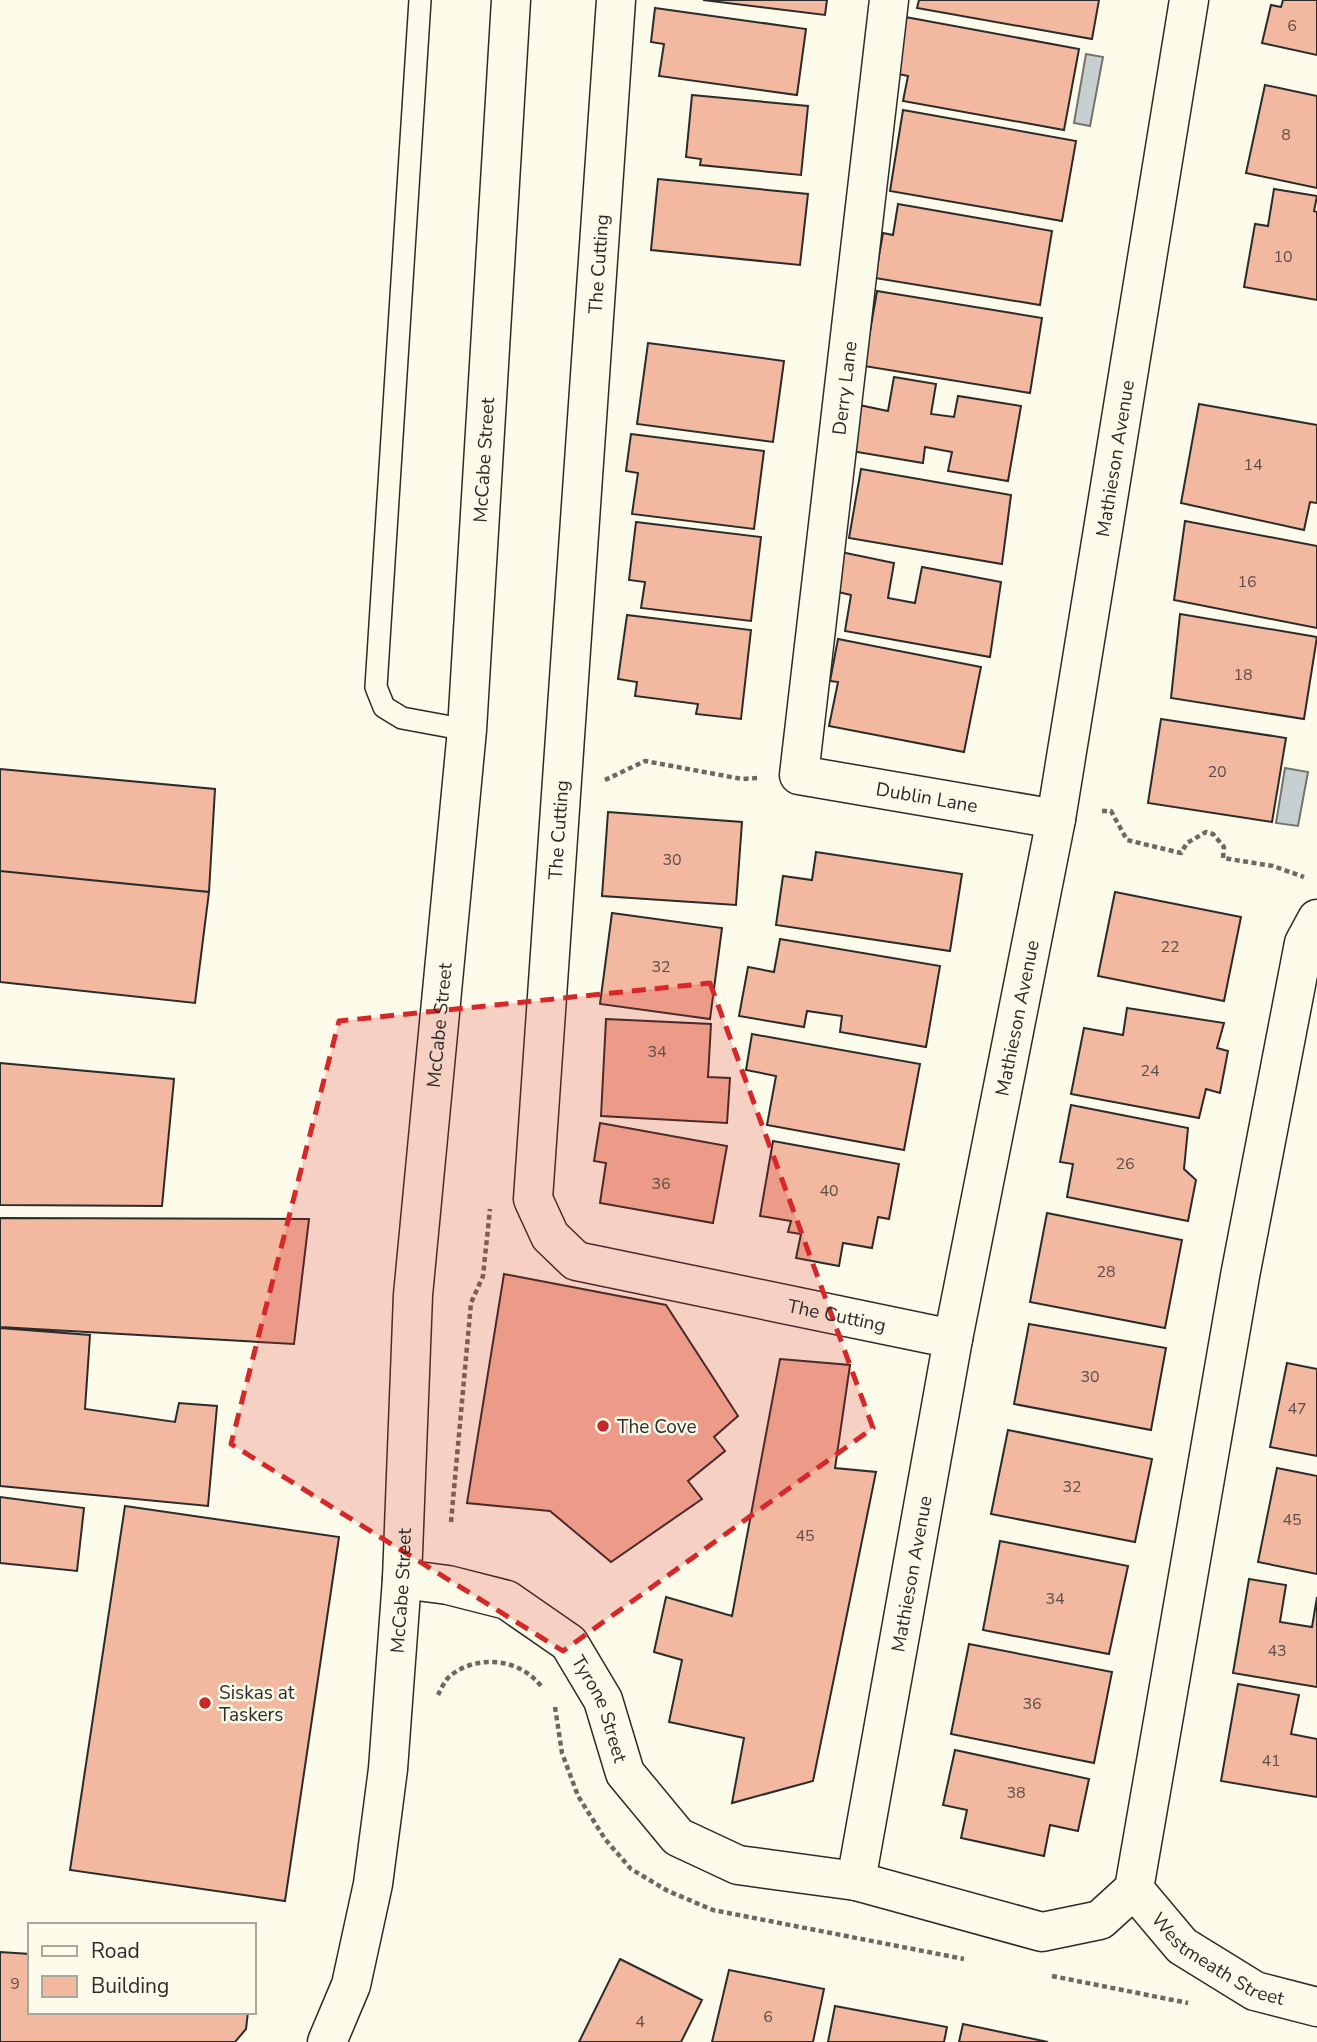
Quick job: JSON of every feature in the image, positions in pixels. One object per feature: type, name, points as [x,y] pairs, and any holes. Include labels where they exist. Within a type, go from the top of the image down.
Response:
[{"type":"street","name":"McCabe Street","points":[[327,2042],[351,1984],[373,1884],[388,1769],[402,1579],[413,1296],[467,730],[511,0]]},
{"type":"street","name":"The Cutting","points":[[616,0],[533,1199],[550,1236],[576,1261],[953,1339]]},
{"type":"street","name":"Derry Lane","points":[[799,775],[889,0]]},
{"type":"street","name":"Mathieson Avenue","points":[[856,1881],[953,1339],[1056,819],[1189,0]]},
{"type":"street","name":"Dublin Lane","points":[[799,775],[1056,819]]},
{"type":"street","points":[[856,1881],[1042,1932],[1100,1920],[1134,1889],[1240,1276],[1304,943],[1317,919]]},
{"type":"street","name":"Tyrone Street","points":[[402,1579],[448,1585],[507,1600],[569,1643],[603,1700],[625,1773],[678,1837],[738,1865],[856,1881]]},
{"type":"street","name":"Westmeath Street","points":[[1134,1889],[1182,1946],[1255,1991],[1317,2007]]},
{"type":"lane","points":[[420,0],[376,687],[384,707],[402,718],[467,730]]},
{"type":"path","points":[[599,782],[645,761],[743,779]]},
{"type":"path","points":[[1111,811],[1127,840],[1181,853],[1187,843],[1206,832],[1213,834],[1224,847],[1223,858],[1273,866],[1310,878]]},
{"type":"highlighted area","points":[[710,983],[873,1428],[563,1651],[231,1444],[339,1021]]},
{"type":"shaded area","points":[[1086,54],[1103,57],[1090,126],[1074,123]]},
{"type":"shaded area","points":[[1285,768],[1308,772],[1298,826],[1276,823]]},
{"type":"building","points":[[703,0],[827,0],[825,15]]},
{"type":"building","points":[[919,0],[1099,0],[1092,39],[917,8]]},
{"type":"building","points":[[1283,0],[1317,0],[1317,55],[1262,43],[1271,5],[1281,7]]},
{"type":"building","points":[[655,8],[806,29],[797,95],[659,76],[664,44],[651,42]]},
{"type":"building","points":[[900,16],[1079,49],[1064,130],[903,101],[908,76],[889,72]]},
{"type":"building","points":[[1265,85],[1317,96],[1317,188],[1246,173]]},
{"type":"building","points":[[692,95],[808,106],[801,175],[700,165],[701,159],[686,157]]},
{"type":"building","points":[[903,110],[1076,141],[1062,221],[890,191]]},
{"type":"building","points":[[658,179],[808,194],[800,265],[651,250]]},
{"type":"building","points":[[1274,189],[1317,196],[1314,211],[1317,212],[1317,300],[1244,287],[1255,224],[1268,226]]},
{"type":"building","points":[[898,204],[1052,231],[1040,305],[875,278],[883,233],[893,235]]},
{"type":"building","points":[[877,291],[1042,318],[1030,393],[864,366]]},
{"type":"building","points":[[648,343],[784,361],[773,442],[637,424]]},
{"type":"building","points":[[894,377],[936,384],[931,414],[954,417],[958,396],[1021,406],[1008,481],[948,471],[952,452],[925,447],[923,463],[851,451],[859,405],[888,411]]},
{"type":"building","points":[[1199,404],[1317,425],[1317,503],[1310,502],[1304,530],[1181,503]]},
{"type":"building","points":[[631,434],[764,451],[754,529],[632,514],[638,473],[626,471]]},
{"type":"building","points":[[861,469],[1011,495],[1002,564],[849,538]]},
{"type":"building","points":[[1185,521],[1317,546],[1317,628],[1174,600]]},
{"type":"building","points":[[636,522],[761,537],[751,621],[641,608],[645,582],[629,580]]},
{"type":"building","points":[[841,552],[894,563],[888,598],[915,603],[922,567],[1001,582],[990,657],[845,631],[851,595],[834,591]]},
{"type":"building","points":[[1180,614],[1317,637],[1304,719],[1171,698]]},
{"type":"building","points":[[627,615],[751,630],[741,719],[696,714],[698,704],[635,696],[637,682],[618,679]]},
{"type":"building","points":[[838,639],[981,667],[964,752],[829,726],[838,682],[830,681]]},
{"type":"building","points":[[1161,719],[1286,738],[1272,822],[1148,803]]},
{"type":"building","points":[[0,769],[215,789],[209,892],[0,871]]},
{"type":"building","points":[[608,812],[742,822],[736,905],[602,896]]},
{"type":"building","points":[[816,852],[962,874],[950,951],[776,925],[783,876],[812,880]]},
{"type":"building","points":[[0,871],[209,892],[195,1003],[0,982]]},
{"type":"building","points":[[1115,892],[1241,917],[1224,1001],[1098,976]]},
{"type":"building","points":[[612,913],[722,928],[710,1019],[600,1004]]},
{"type":"building","points":[[780,939],[940,966],[926,1047],[840,1032],[842,1016],[807,1011],[804,1027],[739,1016],[748,967],[774,972]]},
{"type":"building","points":[[1127,1008],[1224,1023],[1217,1048],[1228,1051],[1220,1093],[1206,1089],[1199,1118],[1071,1094],[1084,1028],[1123,1035]]},
{"type":"building","points":[[606,1019],[711,1024],[708,1077],[730,1078],[727,1123],[601,1116]]},
{"type":"building","points":[[752,1034],[920,1064],[904,1150],[767,1125],[776,1076],[746,1070]]},
{"type":"building","points":[[0,1063],[174,1079],[162,1206],[0,1205]]},
{"type":"building","points":[[1071,1105],[1188,1128],[1184,1169],[1196,1180],[1188,1221],[1067,1197],[1073,1164],[1060,1162]]},
{"type":"building","points":[[600,1123],[727,1146],[713,1223],[600,1203],[606,1163],[594,1161]]},
{"type":"building","points":[[773,1141],[899,1164],[889,1219],[878,1217],[872,1248],[843,1243],[839,1266],[796,1258],[801,1234],[788,1232],[791,1221],[760,1216]]},
{"type":"building","points":[[1047,1213],[1182,1240],[1165,1328],[1030,1302]]},
{"type":"building","points":[[0,1218],[309,1219],[294,1344],[0,1327]]},
{"type":"building","name":"The Cove","points":[[504,1274],[666,1305],[738,1416],[714,1437],[725,1451],[688,1481],[702,1499],[611,1562],[550,1511],[467,1503]]},
{"type":"building","points":[[1029,1324],[1166,1348],[1151,1430],[1014,1404]]},
{"type":"building","points":[[0,1328],[90,1335],[85,1409],[175,1422],[179,1403],[217,1406],[208,1506],[0,1486]]},
{"type":"building","points":[[780,1359],[850,1365],[835,1468],[876,1472],[813,1781],[732,1803],[744,1738],[669,1722],[682,1660],[654,1652],[666,1597],[732,1616]]},
{"type":"building","points":[[1287,1363],[1317,1369],[1317,1456],[1270,1447]]},
{"type":"building","points":[[1008,1430],[1152,1459],[1135,1542],[991,1514]]},
{"type":"building","points":[[1277,1468],[1317,1476],[1317,1574],[1258,1562]]},
{"type":"building","points":[[0,1497],[84,1508],[77,1571],[0,1563]]},
{"type":"building","name":"Siskas at Taskers","points":[[125,1506],[339,1537],[285,1901],[70,1870]]},
{"type":"building","points":[[1000,1541],[1128,1566],[1109,1654],[983,1630]]},
{"type":"building","points":[[1249,1579],[1286,1585],[1280,1622],[1312,1627],[1317,1597],[1317,1687],[1233,1673]]},
{"type":"building","points":[[969,1644],[1112,1672],[1094,1763],[951,1734]]},
{"type":"building","points":[[1238,1684],[1299,1695],[1291,1734],[1317,1739],[1317,1797],[1221,1781]]},
{"type":"building","points":[[955,1750],[1089,1779],[1078,1831],[1050,1825],[1044,1856],[961,1838],[967,1810],[943,1805]]},
{"type":"building","points":[[0,1952],[28,1954],[28,2014],[248,2014],[246,2029],[235,2042],[0,2042]]},
{"type":"building","points":[[620,1959],[702,2000],[681,2042],[579,2042]]},
{"type":"building","points":[[729,1970],[824,1989],[813,2042],[712,2042]]},
{"type":"building","points":[[835,2006],[947,2027],[944,2042],[828,2042]]},
{"type":"building","points":[[963,2024],[1048,2042],[959,2042]]},
{"type":"place","name":"The Cove","points":[[603,1426]]},
{"type":"place","name":"Siskas at Taskers","points":[[205,1703]]}]
